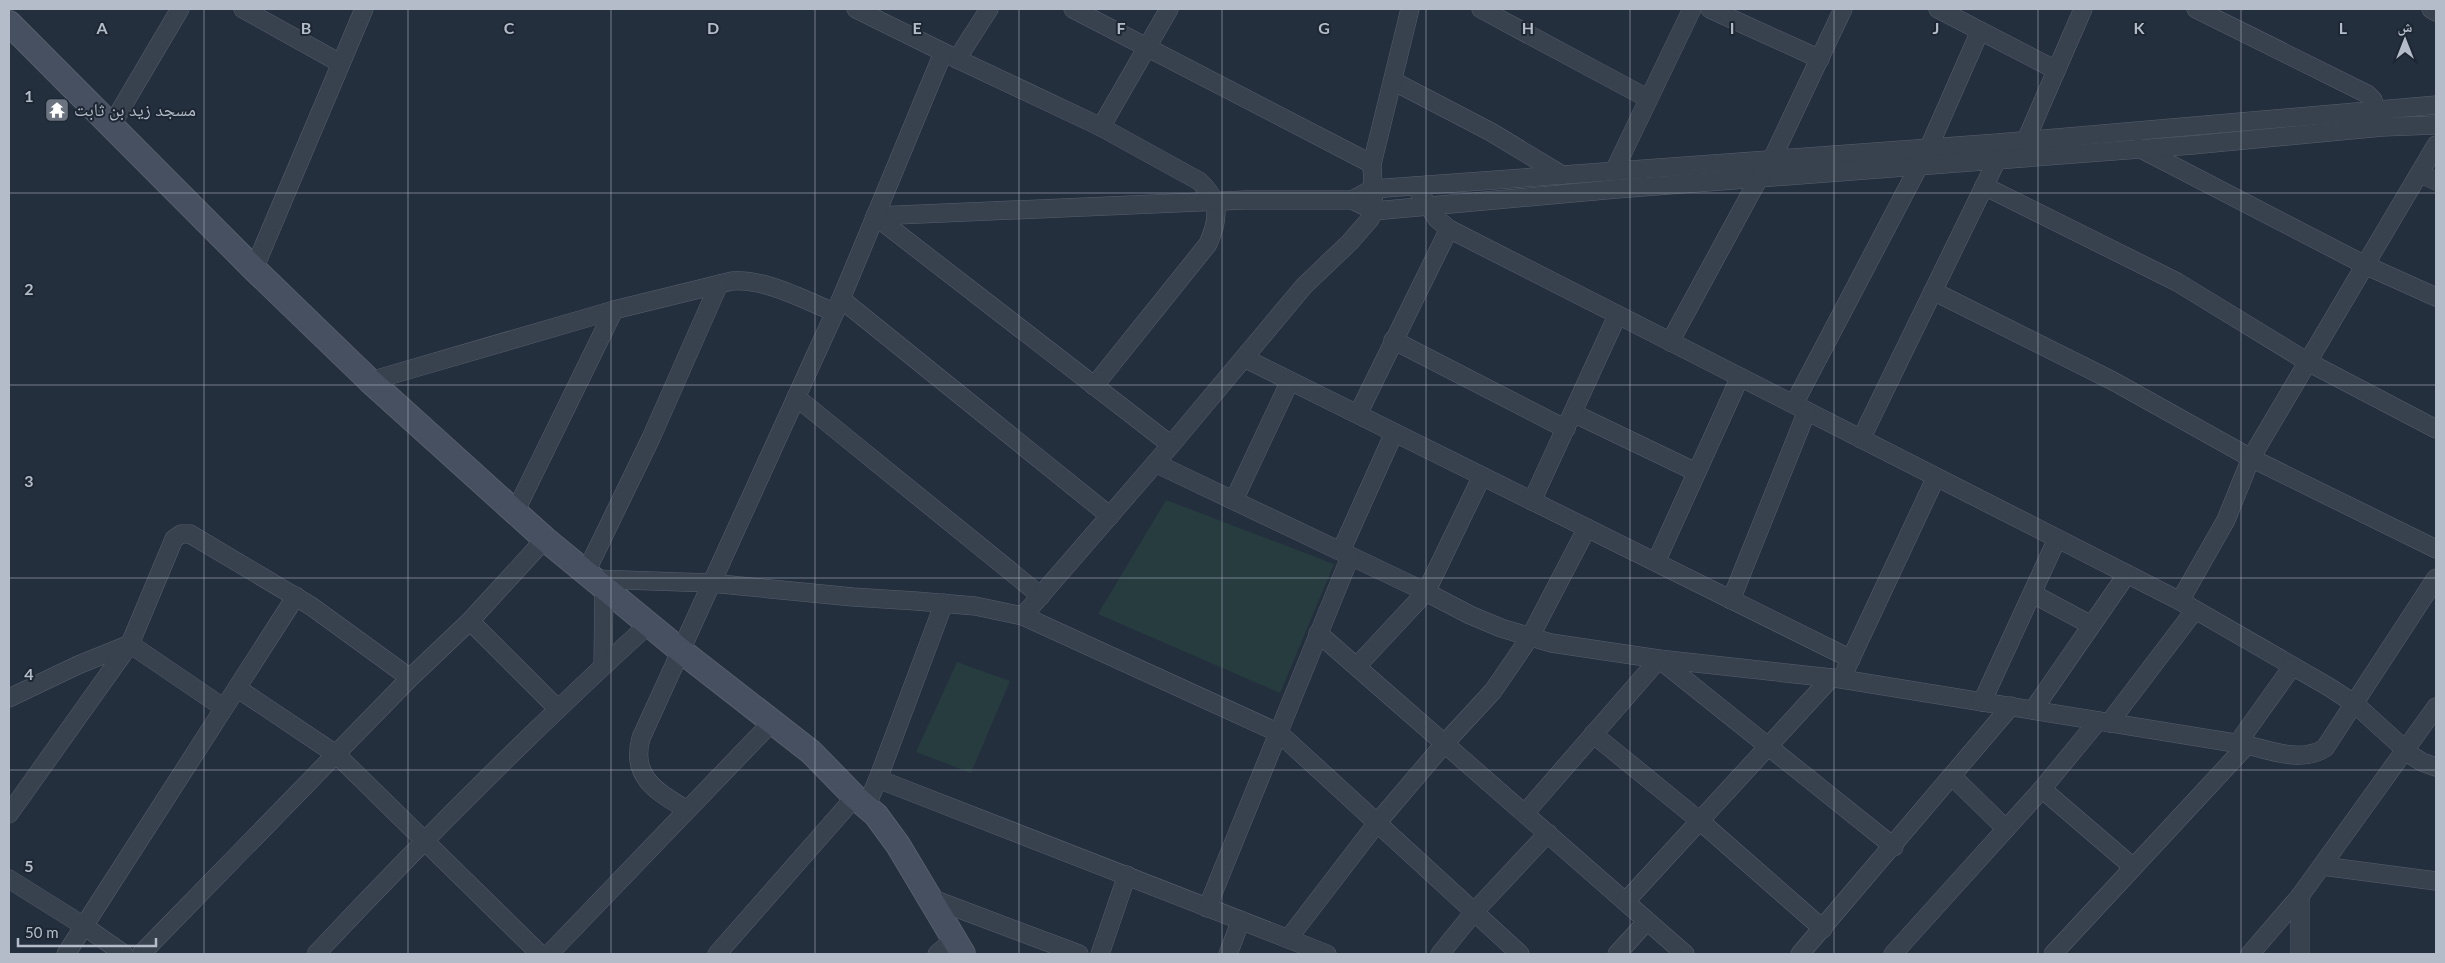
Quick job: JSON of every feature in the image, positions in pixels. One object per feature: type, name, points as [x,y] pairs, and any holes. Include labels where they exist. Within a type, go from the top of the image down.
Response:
[{"type":"street","points":[[111,126],[180,9]]},
{"type":"street","points":[[243,9],[340,63]]},
{"type":"street","points":[[254,269],[364,9]]},
{"type":"street","points":[[856,9],[950,56],[1101,127],[1199,181],[1208,190],[1214,202],[1216,225],[1208,244],[1094,386]]},
{"type":"street","points":[[687,810],[657,791],[641,770],[637,760],[641,738],[710,583],[838,306],[875,216],[950,56],[990,9]]},
{"type":"street","points":[[1073,9],[1372,164]]},
{"type":"street","points":[[1101,127],[1168,9]]},
{"type":"street","points":[[1022,616],[1171,446],[1304,286],[1355,237],[1374,211],[1372,164],[1410,9]]},
{"type":"street","points":[[1481,9],[1647,98]]},
{"type":"street","points":[[1614,171],[1647,98],[1692,9]]},
{"type":"street","points":[[1710,9],[1820,59]]},
{"type":"street","points":[[1670,342],[1759,178],[1772,159],[1843,9]]},
{"type":"street","points":[[1938,9],[2056,70]]},
{"type":"street","points":[[2026,140],[2083,9]]},
{"type":"street","points":[[2196,9],[2367,94],[2373,100],[2377,110]]},
{"type":"street","points":[[2431,9],[2436,12]]},
{"type":"street","points":[[9,23],[254,269],[370,381],[545,539],[680,650],[773,720],[811,752],[876,815],[898,845],[930,898],[951,949]]},
{"type":"street","points":[[1731,600],[1800,408],[1929,147],[1980,31]]},
{"type":"street","points":[[1392,81],[1491,132],[1562,175]]},
{"type":"street","points":[[1352,200],[1372,189],[2109,134],[2436,106]]},
{"type":"street","points":[[875,216],[1214,202],[1352,200],[1374,211],[1759,178],[2140,149],[2383,127],[2436,125]]},
{"type":"street","points":[[2109,134],[2367,266],[2436,297]]},
{"type":"street","points":[[1893,954],[2103,722],[2187,606],[2226,520],[2251,458],[2367,266],[2429,178],[2436,145]]},
{"type":"street","points":[[1861,439],[1997,160]]},
{"type":"street","points":[[1415,186],[1437,219],[1449,229],[2187,606],[2355,704],[2405,749],[2422,762],[2436,767]]},
{"type":"street","points":[[1984,186],[2177,282],[2308,362],[2436,429]]},
{"type":"street","points":[[875,216],[1171,446]]},
{"type":"street","points":[[1358,414],[1449,229]]},
{"type":"street","points":[[370,381],[614,310],[732,281],[755,282],[838,306],[1110,516]]},
{"type":"street","points":[[603,666],[595,579],[651,438],[720,284]]},
{"type":"street","points":[[1933,291],[2114,381],[2251,458],[2436,549]]},
{"type":"street","points":[[515,512],[614,310]]},
{"type":"street","points":[[1532,501],[1617,316]]},
{"type":"street","points":[[1393,340],[1570,421],[1696,472]]},
{"type":"street","points":[[1244,358],[1851,659]]},
{"type":"street","points":[[1656,562],[1740,377]]},
{"type":"street","points":[[1234,500],[1290,381]]},
{"type":"street","points":[[796,397],[1041,596]]},
{"type":"street","points":[[1207,908],[1318,633],[1345,554],[1394,433]]},
{"type":"street","points":[[1155,463],[1426,592],[1470,615],[1551,643],[1660,659],[1836,678],[2242,744],[2302,757],[2314,756],[2325,748],[2436,578]]},
{"type":"street","points":[[1357,666],[1426,592],[1482,476]]},
{"type":"street","points":[[1626,901],[1769,746],[1836,678],[1851,659],[1936,477]]},
{"type":"street","points":[[1288,939],[1377,823],[1445,743],[1493,691],[1530,637],[1587,528]]},
{"type":"street","points":[[9,814],[130,644],[174,539],[181,534],[190,534],[296,596],[410,678]]},
{"type":"street","points":[[141,954],[410,678],[470,620],[545,539]]},
{"type":"street","points":[[1982,702],[2058,539]]},
{"type":"street","points":[[2033,710],[2127,574]]},
{"type":"street","points":[[595,579],[710,583],[975,606],[1022,616],[1278,733],[1520,954]]},
{"type":"street","points":[[2032,594],[2091,625]]},
{"type":"street","points":[[66,954],[296,596]]},
{"type":"street","points":[[717,954],[861,802],[878,779],[944,604]]},
{"type":"street","points":[[470,620],[557,708]]},
{"type":"street","points":[[316,954],[423,841],[557,708],[649,624]]},
{"type":"street","points":[[1318,633],[1685,954]]},
{"type":"street","points":[[9,698],[78,665],[130,644]]},
{"type":"street","points":[[130,644],[224,708]]},
{"type":"street","points":[[1525,813],[1660,659]]},
{"type":"street","points":[[1660,659],[1894,847]]},
{"type":"street","points":[[2053,954],[2242,744],[2292,667]]},
{"type":"street","points":[[237,688],[337,755],[540,954]]},
{"type":"street","points":[[1800,954],[1894,847],[2011,706]]},
{"type":"street","points":[[2250,954],[2300,896],[2436,707]]},
{"type":"street","points":[[549,954],[773,720]]},
{"type":"street","points":[[1593,734],[1700,821],[1823,929]]},
{"type":"street","points":[[1952,776],[2006,829]]},
{"type":"street","points":[[878,779],[1327,954]]},
{"type":"street","points":[[2042,789],[2132,867]]},
{"type":"street","points":[[1440,954],[1474,912],[1548,833]]},
{"type":"street","points":[[2322,866],[2436,881]]},
{"type":"street","points":[[1100,954],[1127,875]]},
{"type":"street","points":[[9,879],[84,926],[124,954]]},
{"type":"street","points":[[2300,896],[2300,954]]},
{"type":"street","points":[[930,898],[1079,954]]},
{"type":"street","points":[[1228,954],[1241,920]]},
{"type":"street","points":[[1617,954],[1647,921]]},
{"type":"green space","points":[[1166,500],[1334,564],[1280,693],[1098,614]]},
{"type":"green space","points":[[957,662],[1010,681],[971,773],[916,752]]},
{"type":"place","name":"مسجد زيد بن ثابت","points":[[57,110]]}]
